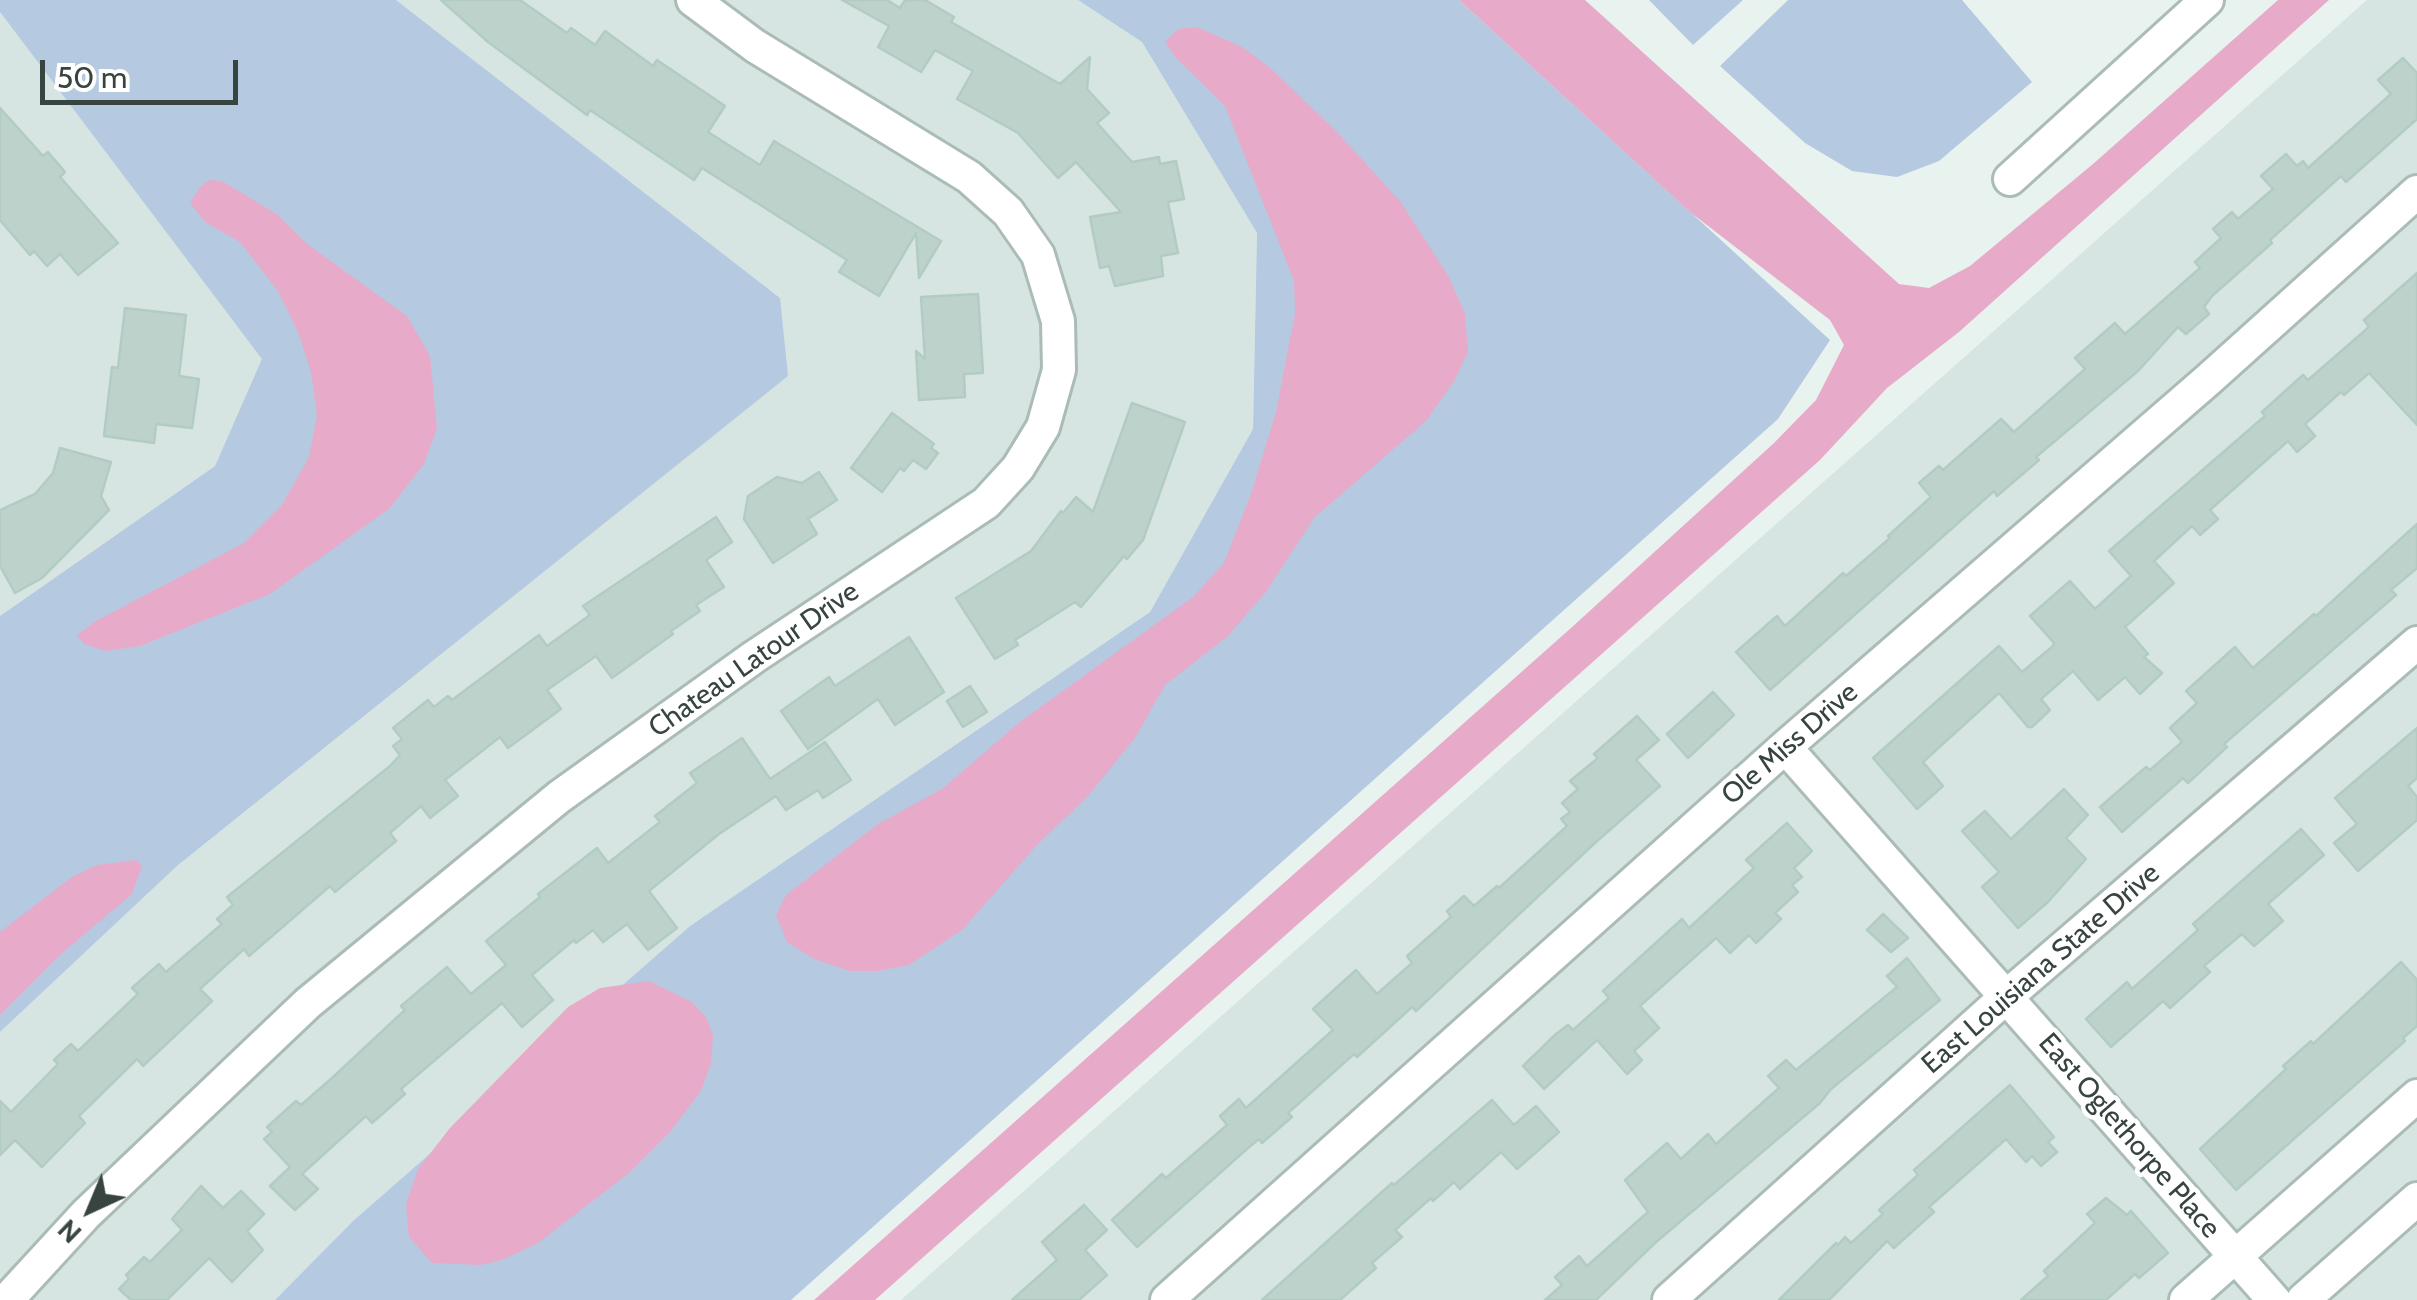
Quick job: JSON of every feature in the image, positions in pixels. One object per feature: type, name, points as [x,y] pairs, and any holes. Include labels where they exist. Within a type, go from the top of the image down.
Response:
[{"type":"street","name":"Chateau Latour Drive","points":[[7,1300],[86,1214],[308,1002],[560,796],[754,657],[986,503],[1018,468],[1043,427],[1059,370],[1058,322],[1038,255],[1008,212],[969,176],[755,46],[693,0]]},
{"type":"street","points":[[2010,179],[2206,0]]},
{"type":"street","name":"Ole Miss Drive","points":[[1167,1300],[1786,747],[2209,380],[2417,192]]},
{"type":"street","name":"East Louisiana State Drive","points":[[1669,1300],[2006,996],[2417,643]]},
{"type":"street","name":"East Oglethorpe Place","points":[[1786,747],[2274,1300]]},
{"type":"street","points":[[2186,1300],[2417,1096]]},
{"type":"street","points":[[2303,1300],[2417,1199]]},
{"type":"shaded area","points":[[0,0],[396,0],[780,298],[788,376],[178,865],[0,1032],[0,616],[215,466],[262,359],[0,12]]},
{"type":"shaded area","points":[[396,0],[1078,0],[1142,42],[1257,233],[1253,429],[1150,612],[690,926],[353,1221],[275,1300],[0,1300],[0,1032],[780,298]]},
{"type":"shaded area","points":[[1078,0],[1459,0],[1830,340],[1778,419],[791,1300],[275,1300],[353,1221],[690,926],[1150,612],[1253,429],[1257,233],[1142,42]]},
{"type":"shaded area","points":[[1459,0],[1585,0],[1899,284],[1929,288],[1970,266],[2093,164],[2278,0],[2329,0],[1959,332],[1887,388],[1820,460],[875,1300],[814,1300],[1774,443],[1816,400],[1844,345],[1830,320],[1690,212]]},
{"type":"shaded area","points":[[1649,0],[1743,0],[1693,45]]},
{"type":"shaded area","points":[[1788,0],[1962,0],[2032,82],[1939,161],[1897,177],[1852,171],[1805,143],[1720,66]]},
{"type":"shaded area","points":[[2367,0],[2417,0],[2417,1300],[901,1300]]},
{"type":"shaded area","points":[[0,12],[263,359],[215,466],[0,616]]},
{"type":"shaded area","points":[[1197,27],[1242,47],[1269,67],[1335,130],[1400,201],[1449,277],[1465,314],[1468,352],[1454,381],[1426,421],[1314,518],[1266,592],[1227,637],[1165,685],[1135,738],[1088,796],[1037,845],[962,930],[909,965],[850,971],[814,959],[787,942],[776,915],[786,895],[878,824],[942,789],[1020,722],[1193,597],[1224,563],[1251,494],[1276,412],[1295,313],[1294,281],[1225,106],[1165,42],[1178,29]]},
{"type":"shaded area","points":[[210,180],[222,181],[278,215],[307,244],[407,316],[430,356],[437,428],[424,464],[390,508],[270,594],[140,646],[106,651],[84,644],[77,635],[96,621],[244,543],[282,505],[309,457],[317,416],[311,372],[298,332],[278,291],[240,242],[205,222],[190,203]]},
{"type":"shaded area","points":[[136,860],[142,866],[132,894],[60,955],[0,1015],[0,932],[72,877],[97,865]]},
{"type":"shaded area","points":[[649,981],[692,1002],[706,1017],[713,1036],[711,1063],[701,1091],[670,1132],[629,1173],[538,1243],[481,1265],[432,1263],[409,1237],[406,1204],[418,1169],[450,1128],[568,1007],[600,988]]},
{"type":"building","points":[[441,0],[520,0],[567,33],[571,28],[595,45],[605,31],[653,66],[657,60],[725,106],[708,132],[760,165],[774,141],[941,241],[919,278],[916,233],[879,296],[839,272],[847,260],[702,168],[694,180],[590,110],[587,115],[488,42]]},
{"type":"building","points":[[842,0],[887,0],[900,8],[905,0],[925,0],[954,17],[951,22],[1060,84],[1090,57],[1087,89],[1109,113],[1097,123],[1132,162],[1159,157],[1160,164],[1176,161],[1184,199],[1168,202],[1178,253],[1161,256],[1163,276],[1115,286],[1109,266],[1100,268],[1090,217],[1121,212],[1076,162],[1058,178],[1018,133],[957,99],[973,71],[935,50],[921,72],[878,47],[889,26]]},
{"type":"building","points":[[2403,58],[2417,73],[2417,119],[2346,182],[2341,176],[2270,240],[2272,243],[2212,296],[2204,307],[2209,314],[2186,334],[2178,327],[2138,371],[2036,457],[2039,460],[1997,496],[1994,491],[1770,690],[1736,652],[1777,616],[1785,626],[1843,573],[1846,576],[1890,538],[1931,497],[1919,483],[1939,466],[1943,470],[2001,419],[2014,432],[2085,369],[2075,358],[2115,323],[2125,334],[2200,268],[2195,262],[2221,238],[2213,229],[2232,212],[2238,219],[2273,189],[2261,176],[2286,154],[2297,166],[2303,161],[2308,168],[2391,94],[2378,80]]},
{"type":"building","points":[[0,108],[43,156],[48,152],[65,172],[60,177],[118,243],[78,275],[60,254],[47,266],[34,251],[30,255],[0,220]]},
{"type":"building","points":[[2417,273],[2417,425],[2369,373],[2344,395],[2341,392],[2305,424],[2315,436],[2297,452],[2288,441],[2210,510],[2218,519],[2200,535],[2192,526],[2154,561],[2174,583],[2125,627],[2148,654],[2144,657],[2162,673],[2140,694],[2125,677],[2098,700],[2073,671],[2041,699],[2050,710],[2032,727],[1999,693],[1923,762],[1943,786],[1917,809],[1873,758],[1999,646],[2022,672],[2053,646],[2030,616],[2070,581],[2095,609],[2131,576],[2109,551],[2265,416],[2262,412],[2303,375],[2308,380],[2369,327],[2364,320]]},
{"type":"building","points":[[978,294],[983,373],[964,374],[965,397],[919,400],[916,351],[925,359],[921,297]]},
{"type":"building","points":[[125,308],[186,315],[179,376],[199,379],[192,428],[156,424],[154,443],[104,436],[112,367],[118,368]]},
{"type":"building","points":[[1132,403],[1185,422],[1143,540],[1127,559],[1124,556],[1081,607],[1075,602],[1015,640],[1018,645],[995,659],[956,598],[1031,551],[1076,497],[1093,512]]},
{"type":"building","points":[[892,413],[934,444],[931,448],[938,453],[926,469],[913,460],[904,471],[900,468],[882,492],[851,468]]},
{"type":"building","points":[[60,448],[111,462],[101,496],[109,510],[42,578],[15,593],[0,566],[0,510],[35,494],[53,473]]},
{"type":"building","points":[[819,472],[837,500],[808,519],[817,534],[773,563],[744,519],[748,496],[777,477],[802,483]]},
{"type":"building","points":[[716,517],[732,542],[706,560],[724,587],[696,605],[700,611],[612,678],[596,656],[547,690],[561,709],[508,748],[500,737],[445,780],[458,796],[430,818],[421,806],[390,833],[396,841],[335,892],[330,886],[249,956],[244,949],[200,989],[212,1001],[143,1066],[137,1059],[79,1116],[85,1123],[42,1167],[15,1140],[0,1155],[0,1101],[11,1112],[58,1064],[54,1060],[71,1044],[78,1051],[138,994],[132,988],[159,964],[166,972],[222,924],[217,919],[233,905],[227,897],[390,766],[400,755],[393,746],[402,739],[393,728],[428,700],[434,707],[448,696],[452,700],[539,635],[547,646],[590,615],[583,606]]},
{"type":"building","points":[[2417,524],[2417,568],[2391,590],[2396,595],[2224,744],[2227,747],[2188,783],[2183,778],[2122,832],[2100,807],[2182,742],[2170,728],[2197,703],[2186,691],[2235,647],[2253,668]]},
{"type":"building","points":[[909,637],[944,692],[895,725],[878,699],[808,749],[781,711],[829,677],[835,686]]},
{"type":"building","points":[[970,686],[987,712],[963,727],[947,701]]},
{"type":"building","points":[[1713,692],[1734,715],[1688,758],[1667,734]]},
{"type":"building","points":[[1637,716],[1659,740],[1636,760],[1660,786],[1416,1011],[1412,1007],[1357,1057],[1354,1054],[1288,1113],[1292,1117],[1262,1143],[1259,1139],[1248,1148],[1137,1247],[1112,1220],[1162,1174],[1166,1178],[1227,1125],[1220,1116],[1239,1099],[1246,1108],[1333,1030],[1313,1009],[1356,970],[1377,994],[1412,963],[1407,956],[1451,917],[1447,911],[1464,896],[1474,906],[1567,826],[1561,819],[1570,812],[1562,803],[1578,789],[1570,781]]},
{"type":"building","points":[[2417,728],[2417,778],[2408,786],[2417,797],[2417,820],[2358,871],[2334,843],[2357,824],[2335,798]]},
{"type":"building","points":[[742,738],[770,779],[825,742],[851,780],[823,798],[818,790],[786,810],[776,796],[719,834],[649,891],[677,928],[648,950],[627,924],[603,942],[593,930],[576,943],[574,940],[532,975],[553,1000],[522,1027],[502,1003],[401,1089],[405,1094],[372,1123],[366,1116],[302,1174],[318,1189],[295,1210],[270,1186],[290,1167],[264,1139],[272,1132],[267,1127],[296,1101],[301,1105],[332,1078],[405,1010],[401,1006],[447,967],[471,994],[506,965],[486,941],[597,848],[608,863],[660,822],[655,816],[697,783],[690,773]]},
{"type":"building","points":[[2064,789],[2088,815],[2066,838],[2086,859],[2048,902],[2018,928],[1982,887],[1999,872],[1962,831],[1985,811],[2011,839]]},
{"type":"building","points":[[1787,823],[1812,851],[1794,868],[1802,877],[1792,885],[1798,892],[1775,913],[1781,919],[1756,943],[1749,935],[1730,953],[1716,938],[1640,1006],[1659,1028],[1634,1051],[1642,1060],[1627,1074],[1597,1040],[1544,1089],[1523,1066],[1556,1034],[1568,1025],[1573,1030],[1609,998],[1603,991],[1682,919],[1689,928],[1754,868],[1746,860]]},
{"type":"building","points":[[2301,829],[2324,855],[2268,904],[2283,921],[2254,946],[2242,934],[2204,966],[2210,972],[2170,1008],[2163,1001],[2111,1047],[2086,1019],[2127,982],[2132,989],[2198,930],[2193,924]]},
{"type":"building","points":[[1883,914],[1908,938],[1891,952],[1867,930]]},
{"type":"building","points":[[1907,958],[1940,1000],[1831,1089],[1820,1103],[1655,1243],[1596,1300],[1545,1300],[1562,1285],[1555,1277],[1579,1256],[1587,1266],[1648,1212],[1625,1180],[1667,1143],[1681,1159],[1708,1134],[1716,1144],[1779,1088],[1768,1076],[1786,1060],[1796,1070],[1897,987],[1887,976]]},
{"type":"building","points":[[2401,962],[2417,980],[2417,1026],[2403,1038],[2405,1041],[2236,1190],[2200,1149],[2286,1069],[2283,1066],[2311,1041],[2313,1044]]},
{"type":"building","points":[[2010,1085],[2054,1137],[2048,1142],[2057,1152],[2041,1166],[2032,1156],[2026,1162],[2006,1139],[1929,1207],[1934,1212],[1894,1248],[1887,1241],[1829,1300],[1779,1300],[1836,1243],[1845,1237],[1851,1243],[1883,1214],[1879,1210],[1918,1175],[1914,1170]]},
{"type":"building","points":[[1492,1100],[1514,1125],[1536,1106],[1559,1132],[1517,1169],[1501,1152],[1460,1189],[1454,1182],[1433,1201],[1431,1198],[1395,1230],[1402,1237],[1372,1263],[1376,1268],[1340,1300],[1262,1300],[1392,1183]]},
{"type":"building","points":[[201,1186],[223,1208],[241,1191],[264,1214],[247,1231],[263,1250],[232,1282],[209,1258],[167,1300],[131,1300],[119,1289],[129,1279],[126,1275],[144,1257],[150,1262],[182,1230],[172,1219]]},
{"type":"building","points":[[2106,1198],[2127,1215],[2131,1211],[2168,1253],[2139,1278],[2135,1274],[2106,1300],[2021,1300],[2048,1276],[2044,1271],[2095,1223],[2087,1214]]},
{"type":"building","points":[[1084,1205],[1107,1230],[1085,1250],[1107,1275],[1079,1300],[1012,1300],[1057,1260],[1042,1242]]}]
